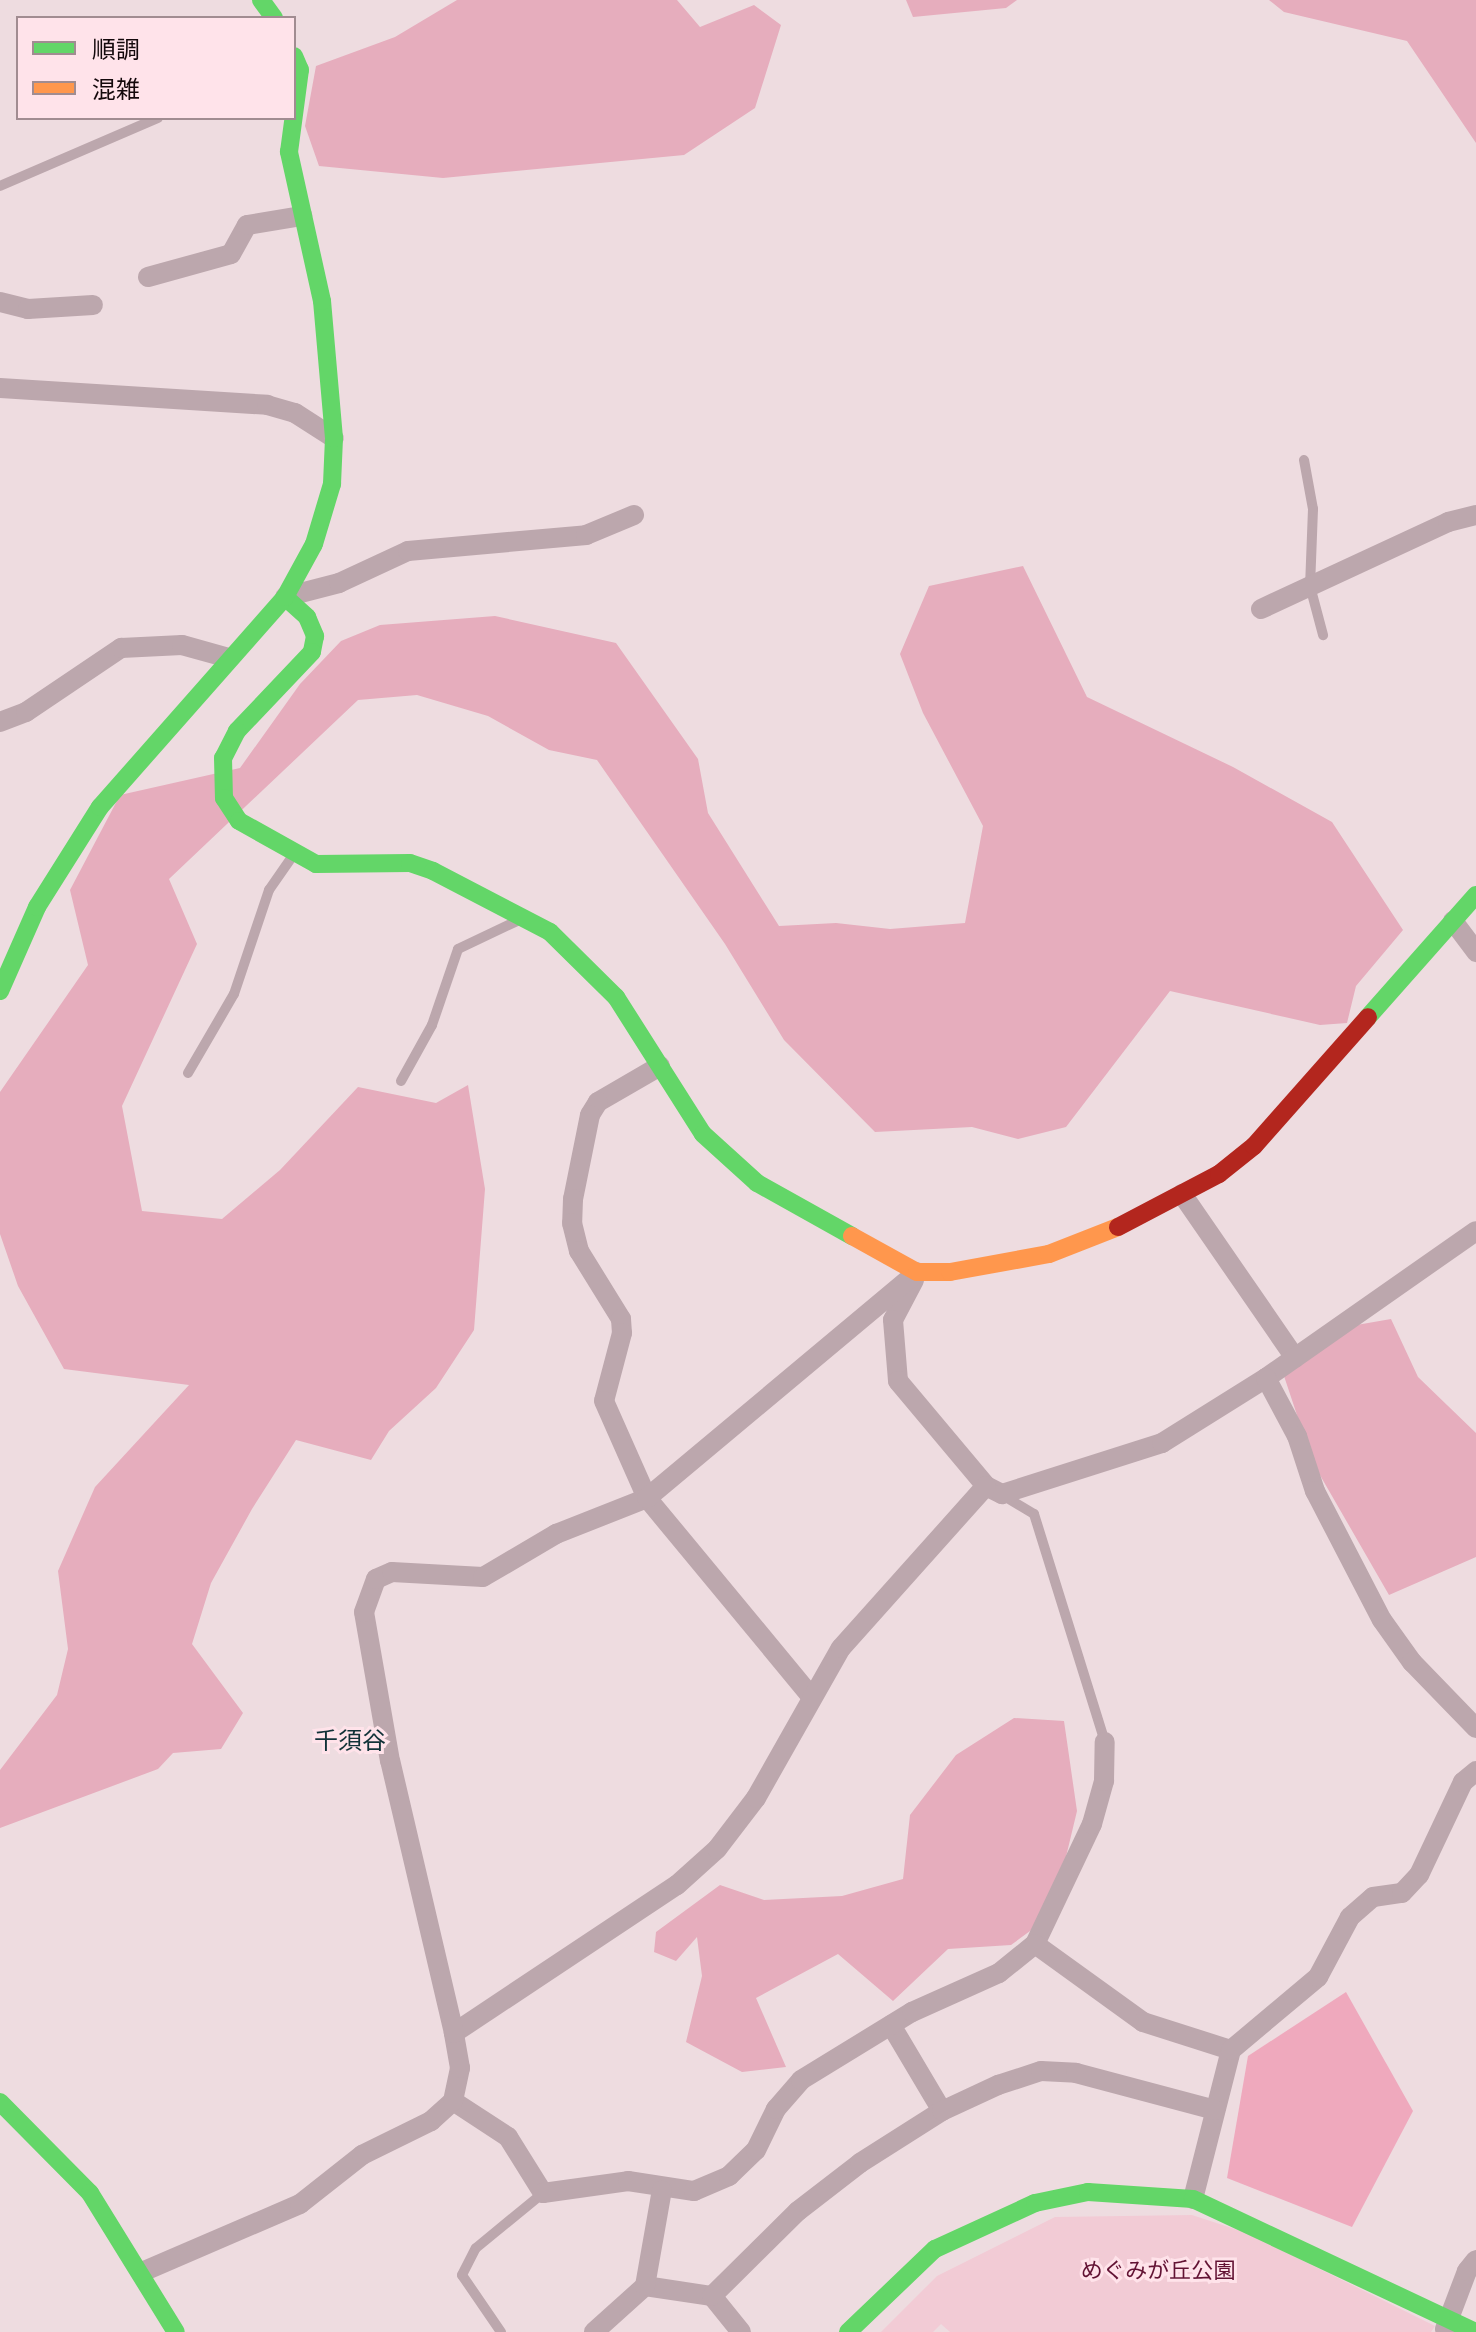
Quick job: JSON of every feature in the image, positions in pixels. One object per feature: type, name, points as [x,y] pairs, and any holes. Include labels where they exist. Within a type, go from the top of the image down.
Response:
[{"type":"street","points":[[296,61],[300,70],[296,100]]},
{"type":"street","points":[[0,991],[37,907],[100,807],[285,597],[314,544],[332,484],[334,438],[322,301],[289,152],[293,120]]},
{"type":"street","points":[[148,277],[231,254],[247,225],[302,216]]},
{"type":"street","points":[[0,302],[28,309],[93,305]]},
{"type":"street","points":[[0,388],[267,405],[295,413],[334,438]]},
{"type":"street","points":[[285,597],[339,583],[408,551],[586,535],[634,515]]},
{"type":"street","points":[[1261,609],[1476,515]]},
{"type":"street","points":[[285,597],[307,617],[315,636],[312,652],[237,731],[223,758],[224,798],[239,821],[316,864],[410,863],[550,932],[592,968],[703,1134],[757,1183],[917,1272],[950,1272],[1049,1254],[1128,1223],[1182,1194],[1254,1146],[1476,895]]},
{"type":"street","points":[[0,722],[26,712],[121,648],[182,645],[229,658]]},
{"type":"street","points":[[1453,921],[1476,952]]},
{"type":"street","points":[[660,1066],[621,1086],[590,1115],[572,1223],[579,1251],[621,1319],[622,1333],[604,1401],[647,1498],[811,1696]]},
{"type":"street","points":[[1182,1194],[1295,1358]]},
{"type":"street","points":[[454,2033],[677,1885],[717,1849],[756,1798],[811,1696],[841,1648],[994,1490],[1140,1454],[1266,1378],[1476,1231]]},
{"type":"street","points":[[917,1272],[893,1320],[898,1381],[994,1490]]},
{"type":"street","points":[[142,2272],[300,2204],[362,2155],[431,2121],[453,2101],[460,2068],[454,2033],[390,1761],[364,1612],[366,1597],[376,1579],[392,1572],[483,1577],[556,1534],[647,1498],[917,1272]]},
{"type":"street","points":[[1266,1378],[1297,1436],[1315,1491],[1382,1620],[1412,1662],[1476,1728]]},
{"type":"street","points":[[453,2101],[508,2137],[543,2193],[628,2181],[662,2190],[694,2191],[729,2176],[756,2150],[776,2109],[801,2080],[891,2025],[999,1973],[1035,1944],[1092,1824],[1104,1781],[1105,1742]]},
{"type":"street","points":[[1193,2199],[1231,2050],[1318,1977],[1350,1917],[1373,1897],[1402,1893],[1419,1875],[1463,1782],[1476,1771]]},
{"type":"street","points":[[1035,1944],[1143,2022],[1231,2050]]},
{"type":"street","points":[[891,2025],[942,2111]]},
{"type":"street","points":[[712,2296],[798,2211],[860,2163],[942,2111],[1041,2071],[1076,2073],[1215,2110]]},
{"type":"street","points":[[0,2102],[90,2193],[142,2272],[176,2332]]},
{"type":"street","points":[[594,2332],[645,2286],[662,2190]]},
{"type":"street","points":[[848,2332],[935,2249],[1035,2203],[1088,2192],[1193,2199],[1447,2326],[1476,2332]]},
{"type":"street","points":[[1447,2326],[1467,2271],[1476,2260]]},
{"type":"street","points":[[645,2286],[712,2296],[741,2332]]},
{"type":"lane","points":[[0,186],[153,120]]},
{"type":"lane","points":[[1304,460],[1313,509],[1310,586],[1323,635]]},
{"type":"lane","points":[[188,1073],[234,994],[269,890],[294,854]]},
{"type":"lane","points":[[401,1081],[432,1025],[458,949],[523,918]]},
{"type":"lane","points":[[994,1490],[1034,1514],[1105,1742]]},
{"type":"lane","points":[[501,2332],[462,2275],[476,2248],[543,2193]]},
{"type":"green space","name":"めぐみが丘公園","points":[[1192,2215],[1247,2233],[1435,2326],[1431,2332],[950,2332],[941,2324],[933,2332],[881,2332],[937,2276],[1055,2217]]},
{"type":"shaded area","points":[[457,0],[677,0],[700,27],[754,5],[781,25],[755,108],[684,155],[443,178],[319,166],[305,126],[316,66],[395,37]]},
{"type":"shaded area","points":[[906,0],[1017,0],[1006,8],[913,17]]},
{"type":"shaded area","points":[[1269,0],[1476,0],[1476,143],[1407,41],[1284,12]]},
{"type":"shaded area","points":[[1023,566],[1087,697],[1233,767],[1332,822],[1403,930],[1356,986],[1347,1023],[1320,1025],[1170,991],[1066,1127],[1018,1139],[972,1127],[875,1132],[784,1040],[725,944],[597,760],[549,750],[488,716],[417,695],[358,700],[169,879],[197,944],[122,1106],[142,1211],[222,1219],[280,1170],[358,1087],[436,1103],[468,1085],[485,1189],[474,1330],[436,1388],[389,1431],[371,1460],[296,1440],[252,1509],[211,1583],[192,1644],[243,1713],[221,1749],[173,1753],[158,1769],[0,1828],[0,1770],[57,1695],[68,1649],[58,1571],[95,1487],[189,1385],[64,1369],[18,1286],[0,1234],[0,1092],[88,965],[70,890],[120,795],[240,768],[300,684],[341,641],[380,625],[495,616],[616,643],[698,759],[708,813],[779,926],[836,923],[890,929],[965,923],[983,826],[923,713],[900,654],[929,586]]},
{"type":"shaded area","points":[[1391,1319],[1418,1377],[1476,1433],[1476,1557],[1389,1595],[1313,1463],[1282,1370],[1345,1327]]},
{"type":"shaded area","points":[[1014,1718],[1064,1721],[1077,1811],[1052,1915],[1011,1945],[948,1949],[893,2001],[838,1954],[756,1998],[786,2067],[742,2072],[686,2042],[702,1976],[697,1937],[676,1961],[654,1952],[656,1932],[720,1885],[764,1900],[842,1896],[903,1879],[910,1815],[956,1755]]},
{"type":"shaded area","points":[[1346,1992],[1413,2111],[1352,2227],[1227,2178],[1248,2056]]},
{"type":"traffic: fast","points":[[261,0],[273,16]]},
{"type":"traffic: fast","points":[[296,61],[300,70],[296,100]]},
{"type":"traffic: fast","points":[[0,991],[37,907],[100,807],[285,597],[314,544],[332,484],[334,438],[322,301],[289,152],[293,120]]},
{"type":"traffic: fast","points":[[285,597],[307,617],[315,636],[312,652],[237,731],[223,758],[224,798],[239,821],[316,864],[410,863],[433,871],[550,932],[616,997],[703,1134],[757,1183],[852,1236]]},
{"type":"traffic: fast","points":[[1368,1017],[1476,895]]},
{"type":"traffic: fast","points":[[0,2102],[90,2193],[176,2332]]},
{"type":"traffic: fast","points":[[848,2332],[935,2249],[1035,2203],[1088,2192],[1193,2199],[1476,2332]]},
{"type":"traffic: slow","points":[[852,1236],[917,1272],[950,1272],[1049,1254],[1118,1227]]},
{"type":"traffic: jam","points":[[1118,1227],[1219,1174],[1254,1146],[1368,1017]]},
{"type":"district","name":"千須谷","points":[[350,1744]]}]
